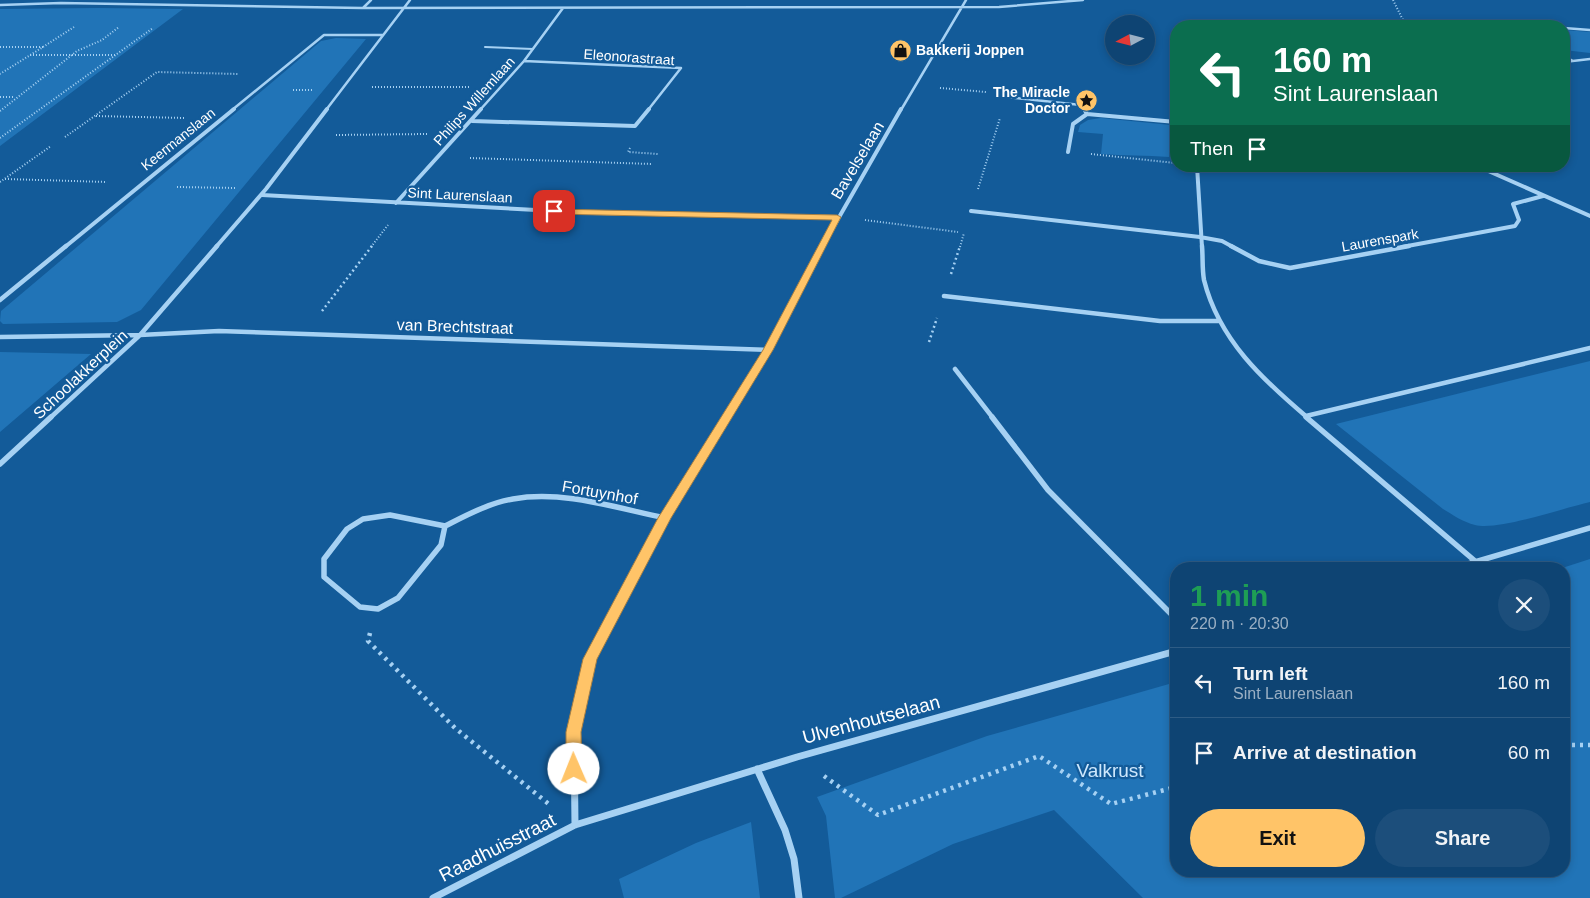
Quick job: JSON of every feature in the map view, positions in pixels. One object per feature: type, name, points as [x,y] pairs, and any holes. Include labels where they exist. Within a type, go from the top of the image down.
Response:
[{"type":"street","points":[[362,8],[371,0]]},
{"type":"street","points":[[140,335],[262,195],[343,89],[402,7],[410,0]]},
{"type":"street","points":[[768,7],[770,0]]},
{"type":"street","name":"Bavelselaan","points":[[575,825],[574,732],[590,659],[665,518],[768,350],[837,217],[966,0]]},
{"type":"street","points":[[0,5],[60,3],[362,8],[999,7],[1083,0]]},
{"type":"street","name":"Philips Willemlaan","points":[[396,203],[502,87],[524,61],[563,8]]},
{"type":"street","points":[[1570,28],[1590,30]]},
{"type":"street","name":"Keermanslaan","points":[[0,300],[324,34],[383,35]]},
{"type":"street","points":[[1570,61],[1590,59]]},
{"type":"street","name":"Eleonorastraat","points":[[472,120],[635,126],[680,68],[524,61]]},
{"type":"street","points":[[1006,97],[1081,105],[1087,114]]},
{"type":"street","points":[[1087,114],[1170,121]]},
{"type":"street","points":[[1068,152],[1073,124],[1084,118],[1087,114]]},
{"type":"street","points":[[1196,172],[1204,279],[1219,321],[1245,360],[1306,416],[1475,561]]},
{"type":"street","points":[[1490,172],[1590,216]]},
{"type":"street","name":"Sint Laurenslaan","points":[[262,195],[592,213],[837,217]]},
{"type":"street","name":"Laurenspark","points":[[971,211],[1200,237],[1222,241],[1258,261],[1290,268],[1515,226],[1520,220],[1513,204],[1542,196]]},
{"type":"street","points":[[944,296],[1160,321],[1219,321]]},
{"type":"street","name":"van Brechtstraat","points":[[140,335],[219,331],[768,350]]},
{"type":"street","name":"Schoolakkerplein","points":[[0,337],[140,335]]},
{"type":"street","name":"Schoolakkerplein","points":[[0,464],[140,335]]},
{"type":"street","points":[[1306,416],[1590,348]]},
{"type":"street","points":[[955,369],[1048,490],[1170,613]]},
{"type":"street","name":"Fortuynhof","points":[[445,526],[479,509],[513,499],[559,497],[665,518]]},
{"type":"street","points":[[390,515],[445,526],[441,545],[398,598],[378,609],[360,607],[324,577],[324,558],[347,529],[364,519],[390,515]]},
{"type":"street","points":[[1472,562],[1590,528]]},
{"type":"street","name":"Ulvenhoutselaan","points":[[575,825],[797,757],[1170,653]]},
{"type":"street","points":[[757,769],[785,830],[794,859],[799,898]]},
{"type":"street","name":"Raadhuisstraat","points":[[433,898],[575,825]]},
{"type":"lane","points":[[485,47],[533,48]]},
{"type":"path","points":[[1393,0],[1403,20]]},
{"type":"path","points":[[0,111],[71,55],[102,40],[126,22]]},
{"type":"path","points":[[0,138],[153,28]]},
{"type":"path","points":[[0,47],[43,47],[0,74]]},
{"type":"path","points":[[29,55],[116,55]]},
{"type":"path","points":[[65,137],[157,72],[275,74]]},
{"type":"path","points":[[916,85],[1007,94],[929,342]]},
{"type":"path","points":[[257,89],[502,87]]},
{"type":"path","points":[[0,97],[16,97]]},
{"type":"path","points":[[95,116],[220,119]]},
{"type":"path","points":[[308,135],[460,134]]},
{"type":"path","points":[[0,182],[51,146]]},
{"type":"path","points":[[1068,152],[1170,162]]},
{"type":"path","points":[[439,156],[652,164]]},
{"type":"path","points":[[5,179],[266,189]]},
{"type":"path","points":[[305,334],[405,204]]},
{"type":"path","points":[[837,217],[964,232]]},
{"type":"path","points":[[378,609],[368,642],[454,728],[575,825]]},
{"type":"path","points":[[1570,746],[1590,745]]},
{"type":"path","points":[[797,757],[878,815],[1040,756],[1111,804],[1170,789]]},
{"type":"green space","points":[[0,9],[183,9],[0,146]]},
{"type":"green space","points":[[1570,30],[1590,32],[1590,53],[1570,51]]},
{"type":"green space","points":[[336,38],[366,39],[141,310],[117,322],[3,324],[0,321],[1,311],[321,41]]},
{"type":"green space","points":[[1101,118],[1170,125],[1169,157],[1101,154],[1103,134],[1078,132],[1080,125],[1088,120]]},
{"type":"green space","points":[[0,352],[91,354],[0,432]]},
{"type":"green space","points":[[1590,361],[1590,502],[1515,522],[1486,526],[1475,525],[1462,520],[1443,509],[1336,424]]},
{"type":"green space","name":"Valkrust","points":[[1590,559],[1590,898],[1143,898],[1054,810],[953,844],[841,898],[835,898],[826,816],[817,797],[987,736],[1170,684],[1170,877],[1570,877],[1570,565]]},
{"type":"green space","points":[[751,822],[760,898],[624,898],[619,879],[696,843]]},
{"type":"place","name":"Bakkerij Joppen","points":[[900,50]]},
{"type":"place","name":"The Miracle Doctor","points":[[1086,100]]},
{"type":"route","points":[[554,211],[837,217],[768,350],[665,518],[590,659],[574,732],[574,769]]}]
